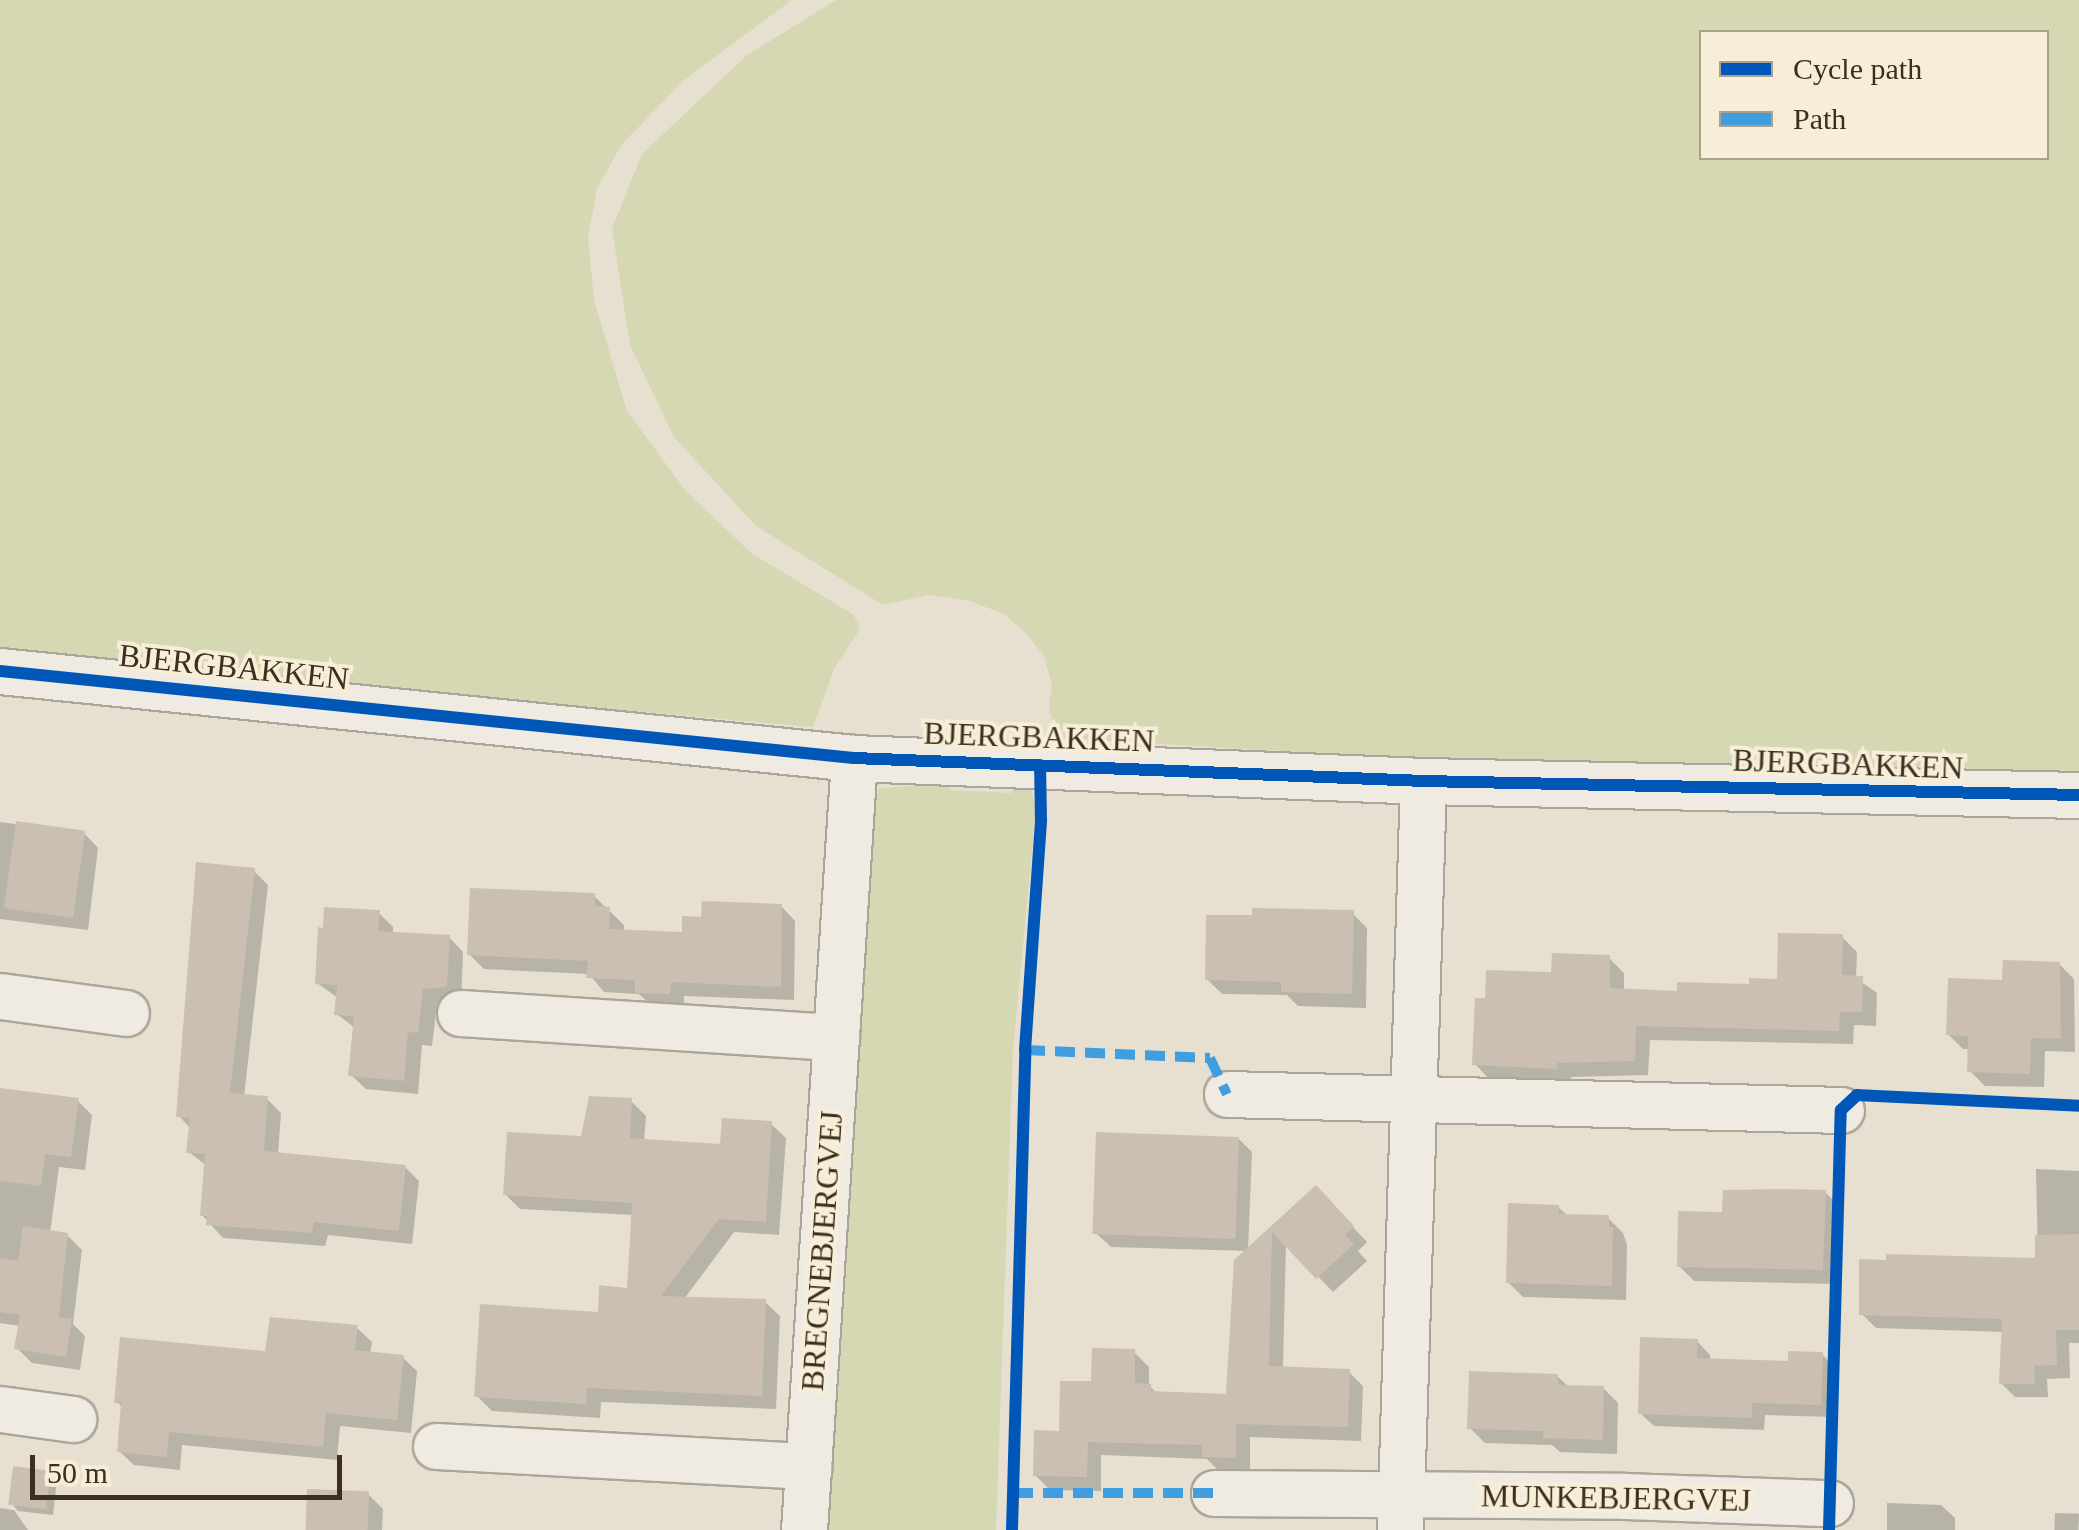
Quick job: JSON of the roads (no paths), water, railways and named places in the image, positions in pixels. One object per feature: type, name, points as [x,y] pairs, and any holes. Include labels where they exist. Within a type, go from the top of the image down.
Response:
[{"type":"street","name":"BJERGBAKKEN","points":[[0,671],[854,758],[1423,780],[2079,796]]},
{"type":"street","name":"BREGNEBJERGVEJ","points":[[804,1530],[854,758]]},
{"type":"street","points":[[1400,1513],[1423,780]]},
{"type":"street","points":[[0,996],[126,1013]]},
{"type":"street","points":[[460,1014],[836,1037]]},
{"type":"street","points":[[1227,1094],[1841,1110]]},
{"type":"street","points":[[0,1409],[73,1418]]},
{"type":"street","points":[[436,1446],[808,1466]]},
{"type":"street","name":"MUNKEBJERGVEJ","points":[[1214,1493],[1400,1513],[1624,1496],[1830,1503]]}]
